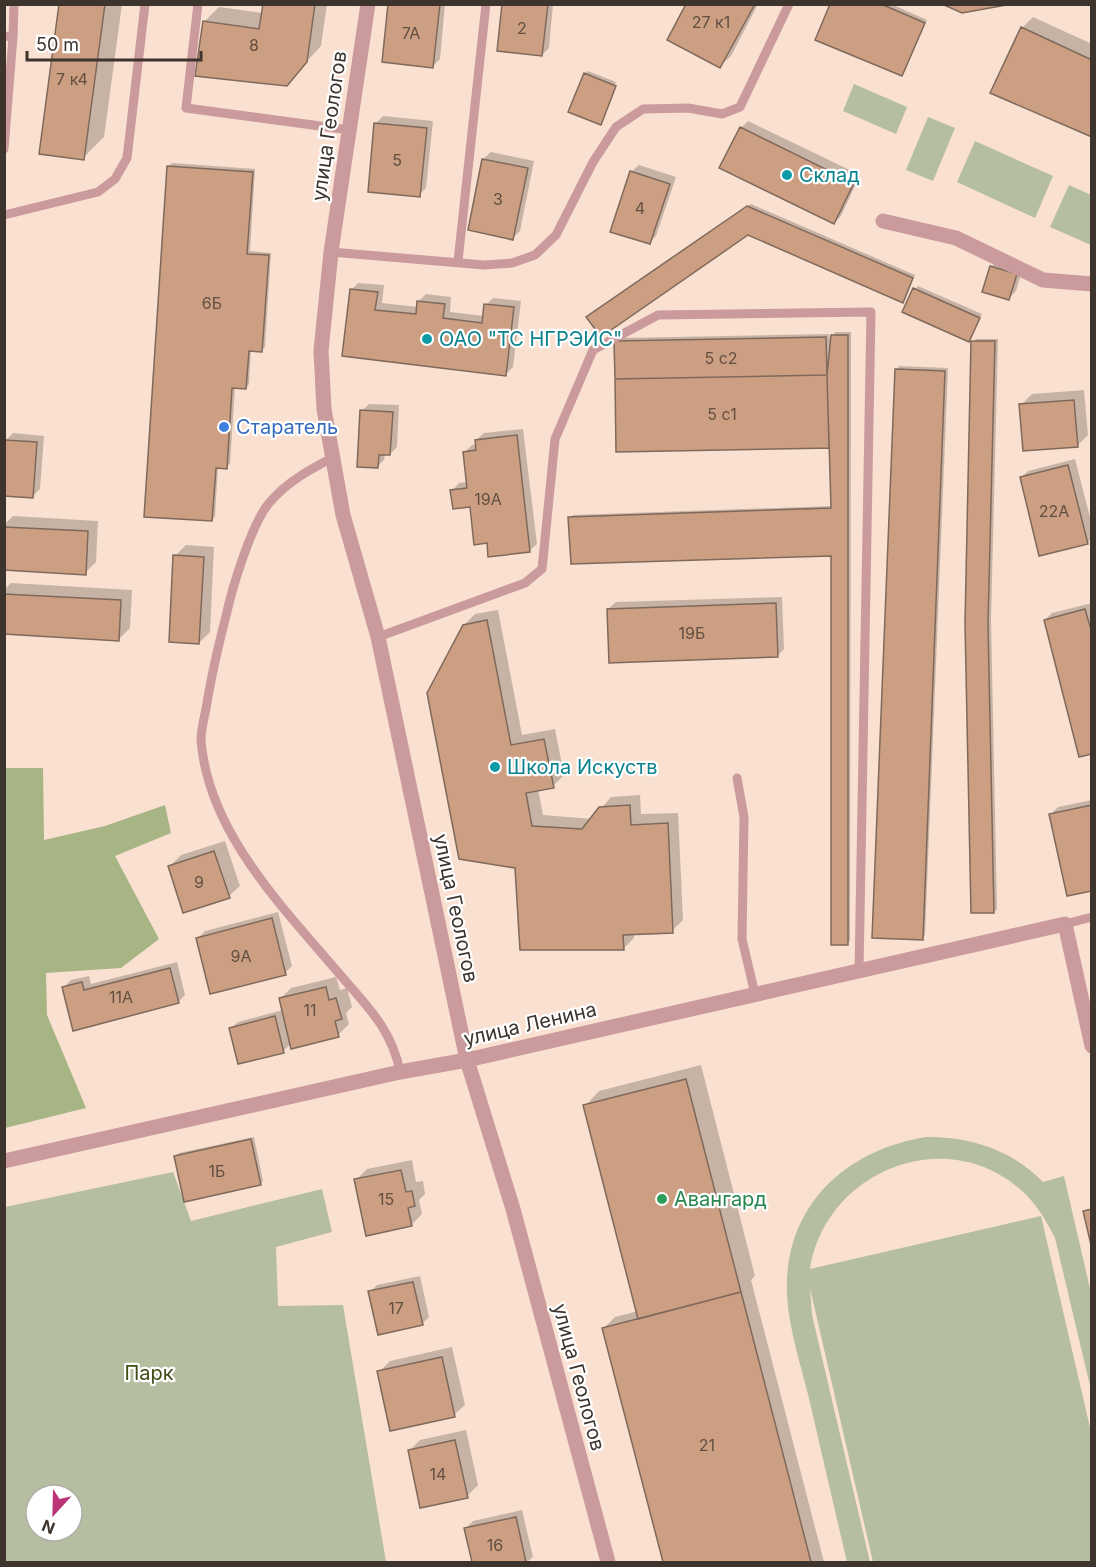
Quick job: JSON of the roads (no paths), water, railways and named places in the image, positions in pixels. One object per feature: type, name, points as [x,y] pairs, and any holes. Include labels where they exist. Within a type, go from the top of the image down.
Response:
[{"type":"street","name":"улица Геологов","points":[[368,4],[332,252],[321,351],[324,409],[343,515],[378,637],[467,1060],[513,1209],[608,1563]]},
{"type":"street","points":[[883,221],[956,238],[1043,280],[1092,284]]},
{"type":"street","points":[[1065,924],[1092,1046]]},
{"type":"street","name":"улица Ленина","points":[[4,1161],[400,1072],[467,1060],[1065,924]]},
{"type":"lane","points":[[4,149],[9,37],[14,4]]},
{"type":"lane","points":[[4,215],[98,192],[115,179],[127,158],[145,4]]},
{"type":"lane","points":[[198,4],[186,108],[350,130]]},
{"type":"lane","points":[[458,261],[486,4]]},
{"type":"lane","points":[[332,252],[413,261],[458,261],[484,265],[512,263],[535,255],[556,235],[593,162],[616,128],[643,109],[688,108],[722,114],[740,107],[789,4]]},
{"type":"lane","points":[[378,637],[525,583],[542,569],[555,439],[593,350],[658,315],[871,312],[859,971]]},
{"type":"lane","points":[[332,458],[294,479],[268,503],[256,525],[228,606],[211,674],[201,739],[212,793],[232,836],[274,895],[379,1019],[396,1049],[400,1072]]},
{"type":"lane","points":[[737,778],[744,817],[742,939],[755,994]]},
{"type":"lane","points":[[1065,924],[1092,917]]},
{"type":"place","name":"Склад","points":[[787,175]]},
{"type":"place","name":"ОАО \"ТС НГРЭИС\"","points":[[427,339]]},
{"type":"place","name":"Старатель","points":[[224,427]]},
{"type":"place","name":"Школа Искуств","points":[[495,767]]},
{"type":"place","name":"Авангард","points":[[662,1199]]},
{"type":"park label","name":"Парк","points":[[149,1373]]}]
